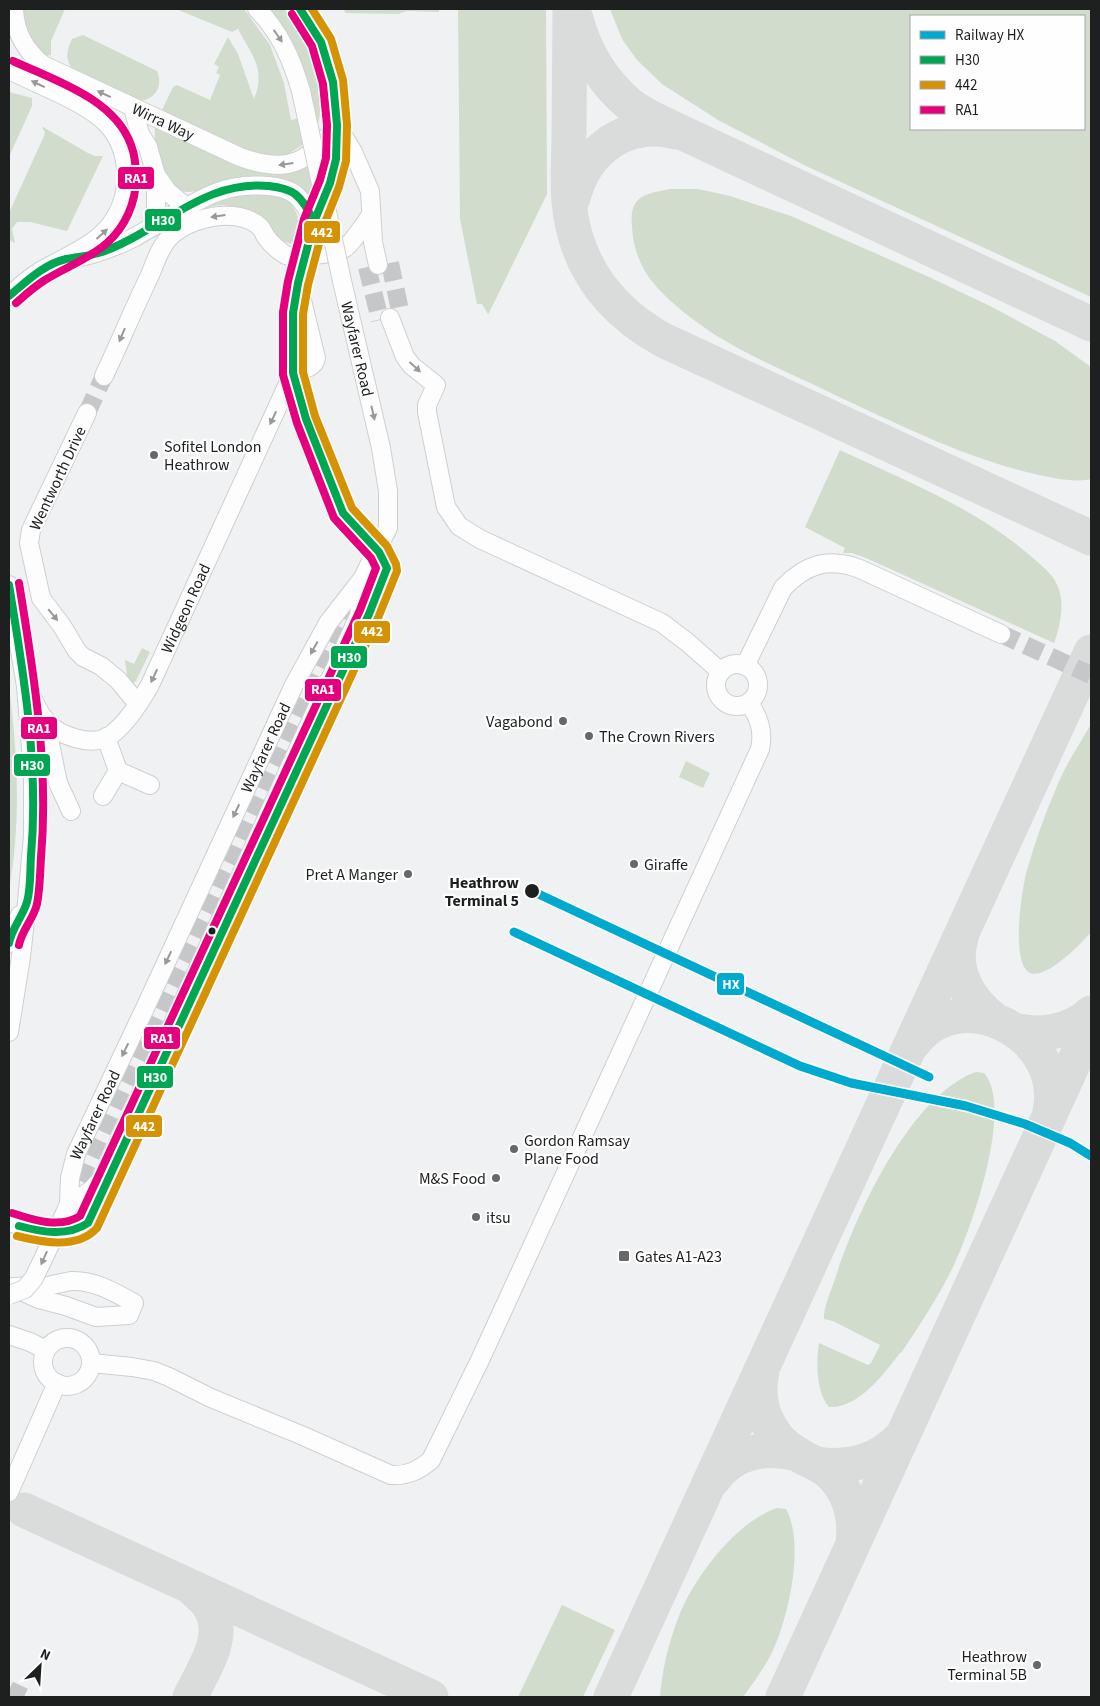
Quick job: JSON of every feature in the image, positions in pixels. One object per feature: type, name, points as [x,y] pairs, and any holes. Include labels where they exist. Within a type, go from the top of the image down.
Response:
[{"type":"street","name":"Wirra Way","points":[[14,9],[14,20],[21,39],[33,57],[43,65],[256,163],[272,165],[298,162],[316,150],[337,125]]},
{"type":"street","name":"Wayfarer Road","points":[[10,1289],[25,1289],[34,1278],[66,1210],[70,1178],[76,1154],[294,685],[328,623],[376,562],[388,528],[388,491],[381,448],[342,281],[301,91],[294,66],[284,44],[257,9]]},
{"type":"street","points":[[300,9],[321,42],[333,82],[337,125],[336,159],[330,183],[314,222],[298,283],[293,313],[293,372],[306,418],[343,513],[356,528],[376,562]]},
{"type":"street","points":[[9,70],[84,105],[108,124],[118,139],[124,154],[127,174],[126,191],[122,204],[115,219],[99,237],[37,273],[9,296]]},
{"type":"street","points":[[133,108],[140,134],[148,148],[156,175],[156,225]]},
{"type":"street","points":[[148,148],[157,118]]},
{"type":"street","points":[[337,125],[353,152],[370,192],[373,242],[378,265]]},
{"type":"street","points":[[156,175],[168,192],[186,207]]},
{"type":"street","points":[[61,260],[93,255],[129,240],[186,207],[217,192],[252,186],[272,186],[291,192],[298,197],[314,222]]},
{"type":"street","points":[[104,376],[167,240],[175,232],[199,220],[224,215],[240,218],[251,221],[261,228],[266,237],[287,255],[294,257],[339,251],[346,248],[371,215]]},
{"type":"street","points":[[293,372],[312,365],[316,358],[298,283]]},
{"type":"street","points":[[390,317],[405,357],[412,366],[436,385],[426,409],[446,508],[459,526],[480,540],[662,624],[687,642],[721,672]]},
{"type":"street","name":"Widgeon Road","points":[[106,737],[114,732],[138,704],[156,673],[293,372]]},
{"type":"street","name":"Wentworth Drive","points":[[87,413],[31,530],[28,543],[41,598],[62,626],[77,651],[83,657],[101,666],[118,680],[138,704]]},
{"type":"street","points":[[745,666],[783,588],[803,571],[826,563],[837,562],[860,569],[1001,634]]},
{"type":"street","points":[[38,1229],[56,1221],[66,1210],[90,1192],[104,1174],[359,616],[363,578]]},
{"type":"street","points":[[9,585],[26,686],[33,774],[33,836],[27,902],[21,957],[9,1032]]},
{"type":"street","points":[[732,664],[745,666],[755,673],[758,683],[756,693],[749,702],[736,706],[720,697],[716,684],[721,672],[732,664]]},
{"type":"street","points":[[26,686],[44,719],[58,783],[71,811]]},
{"type":"street","points":[[91,1363],[111,1364],[154,1371],[391,1475],[417,1471],[432,1460],[760,748],[761,725],[749,702]]},
{"type":"street","points":[[44,719],[57,731],[75,739],[88,740],[106,737],[118,771],[150,785]]},
{"type":"street","points":[[103,796],[118,771]]},
{"type":"street","points":[[9,943],[11,933],[27,902]]},
{"type":"street","points":[[12,1228],[55,1232],[80,1230],[88,1223]]},
{"type":"street","points":[[85,1281],[109,1290],[134,1303],[129,1315],[96,1317],[10,1289],[85,1281]]},
{"type":"street","points":[[66,1306],[71,1282]]},
{"type":"street","points":[[9,1335],[46,1350]]},
{"type":"street","points":[[66,1338],[74,1338],[81,1342],[87,1348],[91,1363],[85,1378],[71,1385],[57,1383],[49,1378],[43,1364],[46,1350],[51,1344],[66,1338]]},
{"type":"street","points":[[9,1492],[57,1383]]},
{"type":"green space","points":[[22,9],[65,9],[51,41],[51,55],[45,56],[34,45],[26,30]]},
{"type":"green space","points":[[176,9],[244,9],[270,45],[284,83],[291,120],[308,117],[305,77],[296,50],[281,24],[269,9],[284,9],[287,12],[305,37],[319,92],[320,115],[317,127],[302,145],[288,154],[276,157],[261,156],[250,153],[161,112],[173,87],[177,85],[210,100],[220,75],[216,73],[219,67],[214,64],[228,37],[238,54],[254,99],[259,79],[256,62],[238,29],[232,32]]},
{"type":"green space","points":[[344,9],[439,9],[439,12],[407,11],[398,14],[345,13]]},
{"type":"green space","points":[[458,9],[546,9],[547,194],[488,314],[482,304],[477,304],[460,219]]},
{"type":"green space","points":[[610,9],[1091,9],[1091,297],[806,166],[718,120],[662,84],[637,60],[622,39]]},
{"type":"green space","points":[[83,35],[157,71],[159,78],[158,89],[150,98],[145,100],[131,99],[104,88],[76,73],[68,62],[69,46],[72,39]]},
{"type":"green space","points":[[9,92],[32,98],[32,106],[9,157]]},
{"type":"green space","points":[[156,123],[258,169],[325,148],[309,203],[222,185],[214,185],[192,192],[178,190],[170,185],[160,166],[155,143]]},
{"type":"green space","points":[[43,127],[88,153],[95,156],[103,156],[67,231],[30,222],[17,222],[12,229],[15,243],[9,240],[9,213],[44,136]]},
{"type":"green space","points":[[670,189],[698,189],[730,196],[791,216],[929,277],[992,307],[1055,341],[1091,367],[1091,479],[1070,480],[1042,476],[958,450],[908,429],[775,367],[709,331],[661,292],[650,279],[636,251],[632,217],[636,203],[646,195]]},
{"type":"green space","points":[[257,193],[280,196],[291,204],[298,217],[299,225],[299,232],[293,244],[278,238],[238,209],[227,206],[204,208],[192,213],[151,239],[147,232],[207,201]]},
{"type":"green space","points":[[840,450],[965,510],[1012,541],[1044,568],[1056,583],[1061,600],[1060,623],[1054,643],[866,558],[852,553],[843,553],[845,548],[805,527]]},
{"type":"green space","points":[[142,648],[150,652],[136,681],[132,684],[127,675],[125,660],[134,664]]},
{"type":"green space","points":[[9,687],[16,763],[17,814],[9,890]]},
{"type":"green space","points":[[1091,724],[1091,932],[1072,952],[1054,966],[1037,974],[1030,973],[1024,966],[1020,955],[1019,941],[1020,908],[1027,870],[1043,820],[1059,782]]},
{"type":"green space","points":[[686,761],[710,773],[703,788],[679,777]]},
{"type":"green space","points":[[976,1072],[984,1073],[992,1089],[994,1112],[992,1138],[987,1167],[971,1224],[962,1247],[936,1299],[901,1353],[878,1380],[860,1396],[840,1406],[829,1407],[819,1386],[817,1359],[819,1343],[868,1365],[871,1363],[880,1345],[833,1321],[824,1319],[828,1298],[857,1221],[872,1190],[909,1130],[930,1104],[952,1084]]},
{"type":"green space","points":[[777,1508],[786,1509],[792,1523],[795,1559],[785,1617],[780,1634],[764,1667],[743,1697],[660,1697],[664,1666],[672,1635],[695,1584],[732,1538],[762,1515]]},
{"type":"green space","points":[[562,1605],[615,1630],[583,1697],[518,1697]]},
{"type":"taxiway","points":[[570,9],[569,202],[573,225],[587,266],[611,300],[626,315],[663,340],[1091,538]]},
{"type":"taxiway","points":[[576,19],[584,43],[603,76],[619,95],[644,114],[1091,324]]},
{"type":"taxiway","points":[[573,198],[587,166],[610,142],[640,130],[658,129],[676,132]]},
{"type":"taxiway","points":[[611,1697],[1091,652]]},
{"type":"taxiway","points":[[961,938],[959,963],[965,985],[978,1005],[996,1021]]},
{"type":"taxiway","points":[[1014,1030],[1045,1033],[1065,1029],[1091,1013]]},
{"type":"taxiway","points":[[912,1045],[932,1026],[955,1017],[980,1017],[1004,1025],[1025,1039],[1042,1059],[1051,1084],[1050,1112]]},
{"type":"taxiway","points":[[783,1697],[1091,1025]]},
{"type":"taxiway","points":[[762,1371],[760,1395],[762,1407],[771,1429],[787,1447],[826,1470],[837,1480],[850,1506],[854,1534],[853,1544]]},
{"type":"taxiway","points":[[817,1464],[841,1465],[864,1461],[884,1452],[902,1436]]},
{"type":"taxiway","points":[[713,1480],[730,1463],[751,1453],[774,1451],[798,1454]]},
{"type":"taxiway","points":[[24,1510],[431,1697]]},
{"type":"taxiway","points":[[190,1697],[211,1654],[215,1643],[216,1631],[211,1609],[193,1589]]},
{"type":"tunnel","points":[[390,263],[401,315]]},
{"type":"tunnel","points":[[367,267],[380,320]]},
{"type":"tunnel","points":[[87,413],[104,376]]},
{"type":"tunnel","points":[[358,636],[387,568]]},
{"type":"tunnel","points":[[68,1205],[348,603]]},
{"type":"tunnel","points":[[1001,634],[1091,675]]},
{"type":"tunnel","points":[[88,1223],[113,1169]]},
{"type":"tunnel","points":[[9,1690],[24,1697]]},
{"type":"rail line","name":"HX","points":[[532,891],[929,1077]]},
{"type":"rail line","name":"HX","points":[[514,932],[800,1066],[851,1083],[966,1106],[1025,1124],[1070,1143],[1091,1156]]},
{"type":"transit line","name":"H30","points":[[19,1226],[37,1230],[63,1232],[88,1223],[369,614],[387,568],[379,552],[343,513],[306,419],[293,373],[293,313],[298,283],[314,222],[330,183],[336,159],[337,125],[333,82],[321,42],[300,9]]},
{"type":"transit line","name":"442","points":[[17,1236],[48,1242],[69,1242],[89,1235],[97,1228],[378,618],[397,571],[396,564],[387,546],[352,508],[315,416],[303,372],[303,314],[308,285],[324,225],[339,187],[346,161],[347,125],[343,80],[331,39],[312,9]]},
{"type":"transit line","name":"RA1","points":[[12,1213],[55,1223],[72,1220],[80,1216],[360,610],[376,568],[371,558],[334,518],[297,423],[283,375],[283,312],[288,281],[304,219],[320,180],[326,158],[327,125],[323,84],[312,46],[292,14]]},
{"type":"transit line","name":"RA1","points":[[13,61],[81,93],[112,115],[123,129],[131,145],[136,174],[132,205],[124,222],[113,237],[93,254],[41,282],[16,303]]},
{"type":"transit line","name":"H30","points":[[9,296],[36,274],[58,261],[110,249],[135,237],[192,204],[221,191],[236,187],[252,185],[269,186],[289,191],[301,200],[314,222]]},
{"type":"transit line","name":"RA1","points":[[19,583],[39,720],[42,755],[43,824],[38,898],[19,945]]},
{"type":"transit line","name":"H30","points":[[9,585],[25,686],[32,754],[33,788],[29,891],[27,902],[9,943]]},
{"type":"place","name":"Sofitel London Heathrow","points":[[154,455]]},
{"type":"place","name":"Vagabond","points":[[563,721]]},
{"type":"place","name":"The Crown Rivers","points":[[589,736]]},
{"type":"place","name":"Giraffe","points":[[634,864]]},
{"type":"place","name":"Pret A Manger","points":[[408,874]]},
{"type":"place","name":"Heathrow Terminal 5","points":[[532,891]]},
{"type":"place","name":"Gordon Ramsay Plane Food","points":[[514,1149]]},
{"type":"place","name":"M&S Food","points":[[496,1178]]},
{"type":"place","name":"itsu","points":[[476,1217]]},
{"type":"place","name":"Gates A1-A23","points":[[624,1256]]},
{"type":"place","name":"Heathrow Terminal 5B","points":[[1037,1665]]}]
